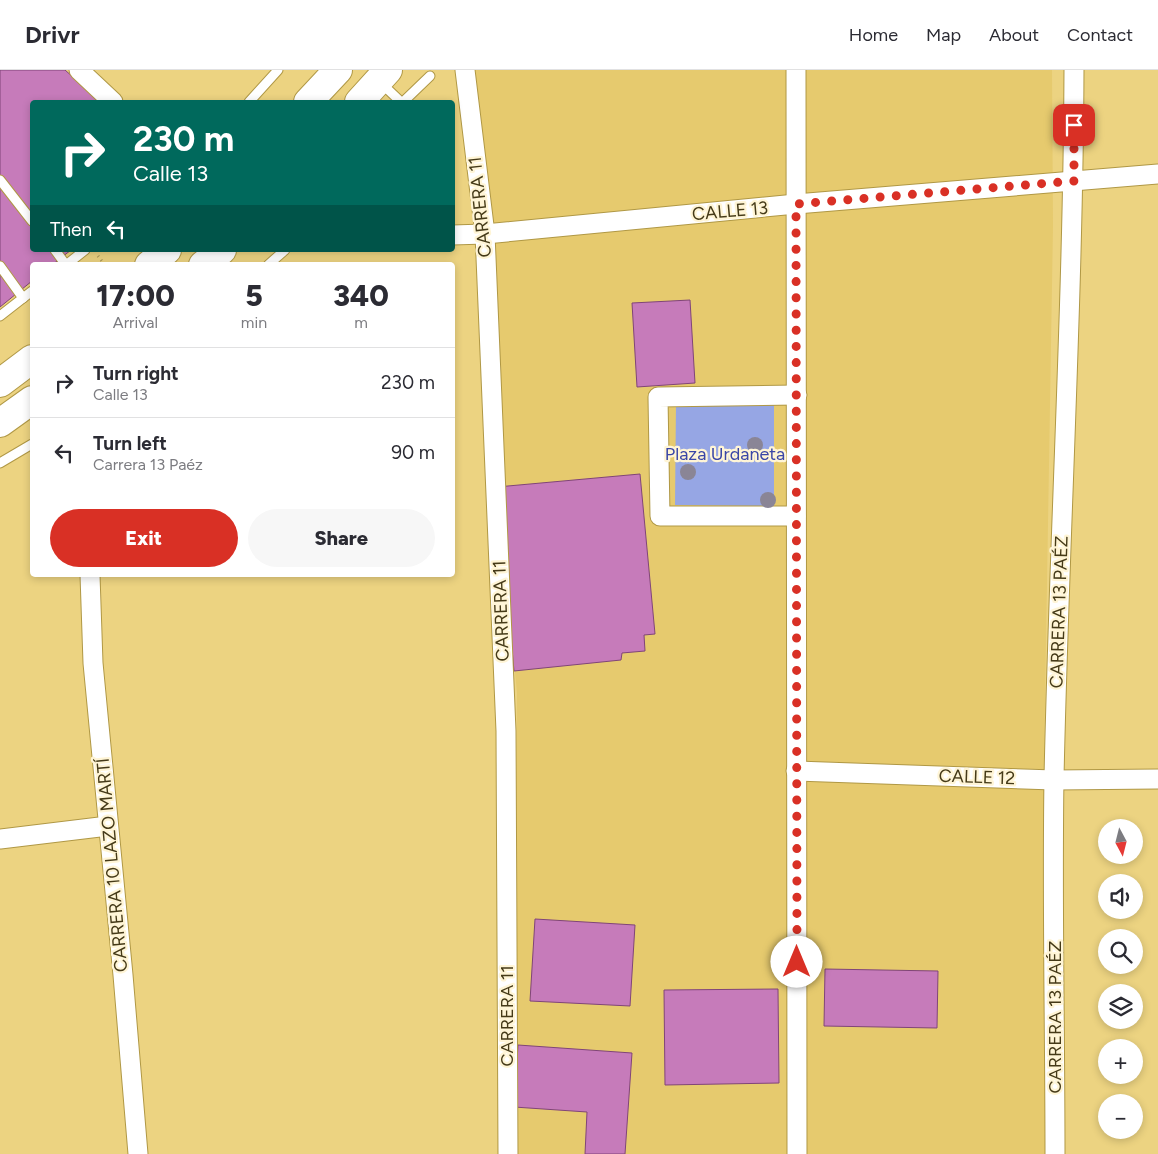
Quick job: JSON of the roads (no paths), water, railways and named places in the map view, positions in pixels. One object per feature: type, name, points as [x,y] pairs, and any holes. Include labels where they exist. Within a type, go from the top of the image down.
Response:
[{"type":"highway","points":[[310,100],[338,70]]},
{"type":"highway","points":[[361,100],[384,75]]},
{"type":"highway","points":[[153,262],[165,252]]},
{"type":"highway","points":[[207,262],[219,252]]},
{"type":"highway","points":[[0,383],[30,360]]},
{"type":"highway","points":[[0,423],[30,401]]},
{"type":"street","points":[[79,70],[111,100]]},
{"type":"street","name":"CARRERA 11","points":[[465,70],[485,234],[506,731],[508,1154]]},
{"type":"street","points":[[796,70],[797,1154]]},
{"type":"street","name":"CARRERA 13 PAÉZ","points":[[1055,1154],[1054,780],[1074,181],[1074,70]]},
{"type":"street","name":"CALLE 13","points":[[455,235],[485,234],[796,204],[1158,174]]},
{"type":"street","points":[[796,395],[658,396],[660,516],[796,516]]},
{"type":"street","name":"CARRERA 10 LAZO MARTÍ","points":[[90,577],[93,663],[138,1154]]},
{"type":"street","name":"CALLE 12","points":[[796,771],[1054,780],[1158,779]]},
{"type":"street","points":[[0,839],[108,826]]},
{"type":"lane","points":[[251,100],[278,70]]},
{"type":"lane","points":[[384,75],[401,100]]},
{"type":"lane","points":[[404,100],[430,76]]},
{"type":"lane","points":[[0,180],[30,218]]},
{"type":"lane","points":[[70,262],[82,252]]},
{"type":"lane","points":[[271,262],[283,252]]},
{"type":"lane","points":[[0,266],[24,298]]},
{"type":"lane","points":[[0,316],[30,293]]},
{"type":"lane","points":[[0,463],[30,445]]},
{"type":"park label","name":"Plaza Urdaneta","points":[[725,454]]}]
